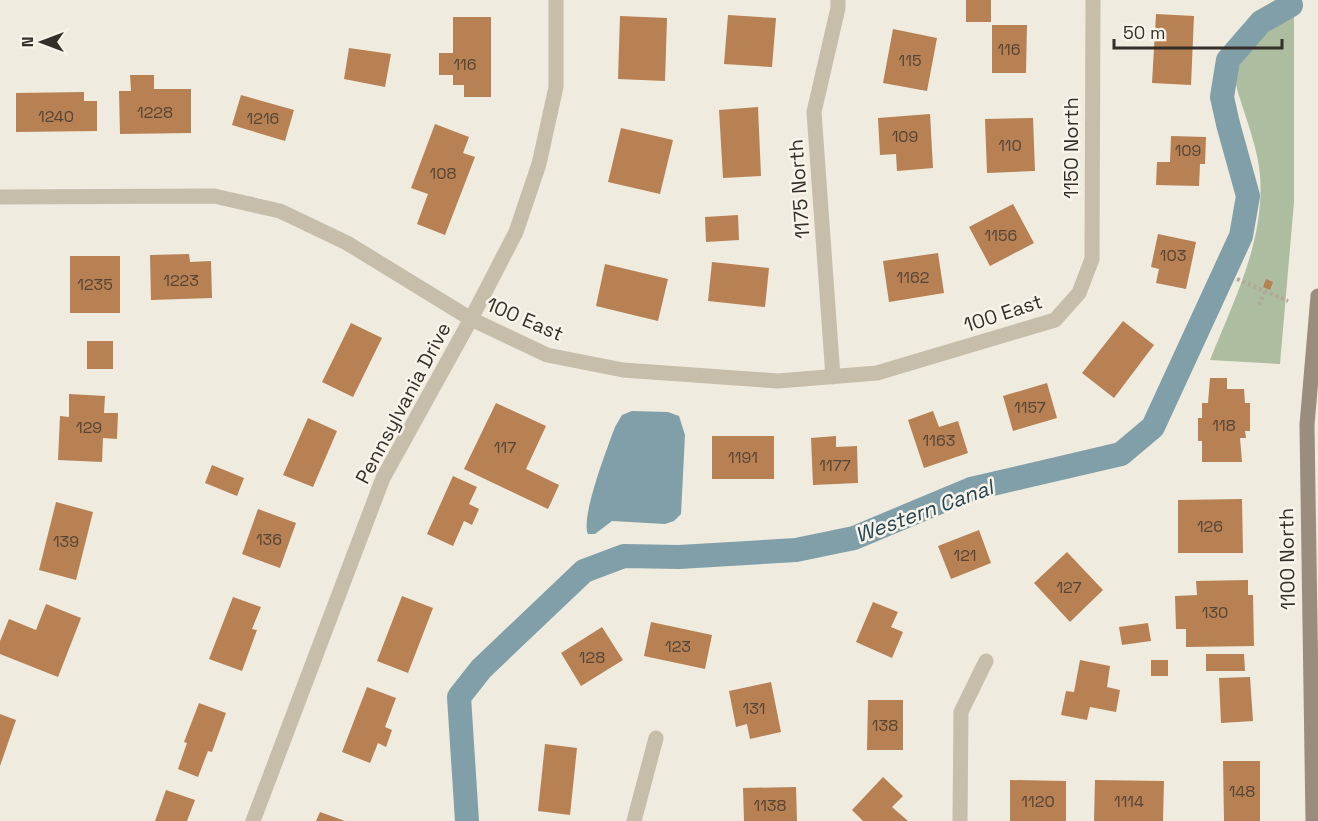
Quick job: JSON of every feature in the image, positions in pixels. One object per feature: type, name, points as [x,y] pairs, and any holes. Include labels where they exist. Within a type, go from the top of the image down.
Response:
[{"type":"street","name":"Pennsylvania Drive","points":[[253,821],[383,478],[516,232],[539,164],[556,87],[556,0]]},
{"type":"street","name":"1175 North","points":[[833,377],[814,112],[838,0]]},
{"type":"street","name":"1150 North","points":[[1079,293],[1092,259],[1092,0]]},
{"type":"street","name":"100 East","points":[[0,197],[214,196],[280,210],[347,243],[471,319],[547,355],[623,370],[778,381],[877,373],[1055,320],[1079,293]]},
{"type":"street","name":"1100 North","points":[[1313,821],[1313,502],[1307,425],[1318,296]]},
{"type":"street","points":[[960,821],[961,712],[986,661]]},
{"type":"street","points":[[634,821],[656,738]]},
{"type":"path","points":[[1237,279],[1288,301]]},
{"type":"path","points":[[1259,305],[1265,291]]},
{"type":"green space","points":[[1294,8],[1294,202],[1280,364],[1210,360],[1246,270],[1258,223],[1260,175],[1251,133],[1238,91],[1236,73],[1252,48]]},
{"type":"water","points":[[632,411],[668,412],[679,416],[685,435],[681,514],[674,521],[665,524],[612,521],[595,534],[588,534],[591,498],[607,449],[622,415]]},
{"type":"building","points":[[966,0],[991,0],[991,22],[966,22]]},
{"type":"building","points":[[1156,14],[1194,16],[1191,85],[1152,83]]},
{"type":"building","points":[[728,15],[776,18],[772,67],[724,64]]},
{"type":"building","points":[[620,16],[667,18],[665,81],[618,79]]},
{"type":"building","points":[[453,17],[491,17],[491,97],[464,97],[464,85],[453,85],[453,75],[439,75],[439,53],[453,53]]},
{"type":"building","points":[[992,25],[1027,25],[1026,73],[992,73]]},
{"type":"building","points":[[893,29],[937,38],[927,91],[883,83]]},
{"type":"building","points":[[349,48],[391,54],[385,87],[344,79]]},
{"type":"building","points":[[130,75],[154,75],[154,89],[191,89],[191,133],[120,134],[119,91],[131,91]]},
{"type":"building","points":[[84,92],[84,101],[97,101],[97,131],[16,132],[16,93]]},
{"type":"building","points":[[241,95],[294,110],[285,141],[232,125]]},
{"type":"building","points":[[758,107],[761,176],[723,178],[719,110]]},
{"type":"building","points":[[930,114],[933,168],[897,171],[896,154],[880,155],[878,118]]},
{"type":"building","points":[[1033,118],[1035,171],[987,173],[985,119]]},
{"type":"building","points":[[435,124],[469,137],[463,153],[475,157],[445,235],[417,224],[428,194],[411,188]]},
{"type":"building","points":[[621,128],[673,140],[660,194],[608,182]]},
{"type":"building","points":[[1171,136],[1206,137],[1205,164],[1200,164],[1199,186],[1156,185],[1157,162],[1170,162]]},
{"type":"building","points":[[1013,204],[1034,243],[990,266],[969,227]]},
{"type":"building","points":[[738,215],[739,240],[706,242],[705,217]]},
{"type":"building","points":[[1158,234],[1196,242],[1186,289],[1156,283],[1159,269],[1151,267]]},
{"type":"building","points":[[938,253],[944,293],[889,302],[883,261]]},
{"type":"building","points":[[189,254],[190,262],[211,261],[212,298],[151,300],[150,255]]},
{"type":"building","points":[[70,256],[120,256],[120,313],[70,313]]},
{"type":"building","points":[[712,262],[769,268],[765,307],[708,301]]},
{"type":"building","points":[[605,264],[668,279],[658,321],[596,306]]},
{"type":"building","points":[[1266,279],[1273,282],[1270,290],[1263,287]]},
{"type":"building","points":[[1123,321],[1154,345],[1114,398],[1082,373]]},
{"type":"building","points":[[351,323],[382,338],[353,397],[322,382]]},
{"type":"building","points":[[87,341],[113,341],[113,369],[87,369]]},
{"type":"building","points":[[1210,378],[1227,378],[1227,389],[1244,389],[1245,403],[1250,403],[1250,431],[1245,431],[1246,438],[1240,438],[1242,462],[1202,462],[1202,441],[1198,441],[1198,418],[1202,418],[1202,403],[1208,403]]},
{"type":"building","points":[[1047,383],[1057,418],[1013,431],[1003,396]]},
{"type":"building","points":[[69,394],[105,396],[104,413],[118,413],[117,439],[103,438],[102,462],[58,460],[60,416],[69,417]]},
{"type":"building","points":[[496,403],[546,426],[526,469],[559,485],[548,509],[464,469]]},
{"type":"building","points":[[933,411],[939,427],[958,421],[968,453],[924,468],[908,420]]},
{"type":"building","points":[[308,418],[337,431],[313,487],[283,475]]},
{"type":"building","points":[[712,436],[774,436],[774,479],[712,479]]},
{"type":"building","points":[[836,436],[836,447],[857,446],[858,483],[813,485],[811,438]]},
{"type":"building","points":[[212,465],[244,478],[237,496],[205,483]]},
{"type":"building","points":[[453,476],[477,487],[469,504],[479,509],[472,525],[464,521],[453,546],[427,534]]},
{"type":"building","points":[[1242,499],[1243,553],[1178,553],[1178,500]]},
{"type":"building","points":[[56,502],[93,512],[76,580],[39,570]]},
{"type":"building","points":[[258,509],[296,523],[280,568],[242,554]]},
{"type":"building","points":[[979,530],[991,563],[951,579],[938,546]]},
{"type":"building","points":[[1067,552],[1103,590],[1070,622],[1034,583]]},
{"type":"building","points":[[1248,580],[1248,595],[1253,595],[1254,646],[1186,647],[1186,629],[1176,629],[1175,596],[1197,595],[1196,581]]},
{"type":"building","points":[[402,596],[433,608],[408,673],[377,661]]},
{"type":"building","points":[[233,597],[261,607],[252,629],[257,630],[242,671],[209,659]]},
{"type":"building","points":[[873,602],[898,612],[891,627],[903,632],[892,658],[856,642]]},
{"type":"building","points":[[46,604],[81,618],[58,677],[0,654],[0,641],[9,619],[36,630]]},
{"type":"building","points":[[651,622],[712,635],[705,669],[644,656]]},
{"type":"building","points":[[1148,623],[1151,641],[1122,645],[1119,627]]},
{"type":"building","points":[[602,627],[623,660],[581,686],[561,653]]},
{"type":"building","points":[[1206,654],[1244,654],[1245,671],[1206,671]]},
{"type":"building","points":[[1080,660],[1110,666],[1107,687],[1120,690],[1116,712],[1090,707],[1087,720],[1061,715],[1066,691],[1074,692]]},
{"type":"building","points":[[1151,660],[1168,660],[1168,676],[1151,676]]},
{"type":"building","points":[[1250,677],[1253,721],[1221,723],[1219,678]]},
{"type":"building","points":[[771,682],[781,732],[750,739],[747,724],[736,727],[729,691]]},
{"type":"building","points":[[367,687],[396,698],[385,727],[392,730],[386,747],[378,743],[370,763],[342,752]]},
{"type":"building","points":[[868,700],[903,700],[903,750],[867,750]]},
{"type":"building","points":[[199,703],[226,713],[212,752],[208,751],[198,777],[178,769],[187,743],[184,742]]},
{"type":"building","points":[[0,714],[16,720],[0,766]]},
{"type":"building","points":[[545,744],[577,748],[570,815],[538,811]]},
{"type":"building","points":[[1223,761],[1260,761],[1260,821],[1224,821]]},
{"type":"building","points":[[883,777],[903,796],[892,807],[908,821],[863,821],[852,810]]},
{"type":"building","points":[[1010,780],[1066,781],[1066,821],[1010,821]]},
{"type":"building","points":[[1095,780],[1164,781],[1163,821],[1094,821]]},
{"type":"building","points":[[796,787],[797,821],[744,821],[743,788]]},
{"type":"building","points":[[166,790],[195,800],[187,821],[155,821]]},
{"type":"building","points":[[320,812],[345,821],[316,821]]},
{"type":"waterway","name":"Western Canal","points":[[467,821],[459,697],[481,669],[584,571],[624,556],[679,557],[796,550],[854,538],[971,489],[1121,454],[1153,427],[1241,236],[1248,196],[1222,97],[1228,60],[1261,22],[1291,5]]}]
